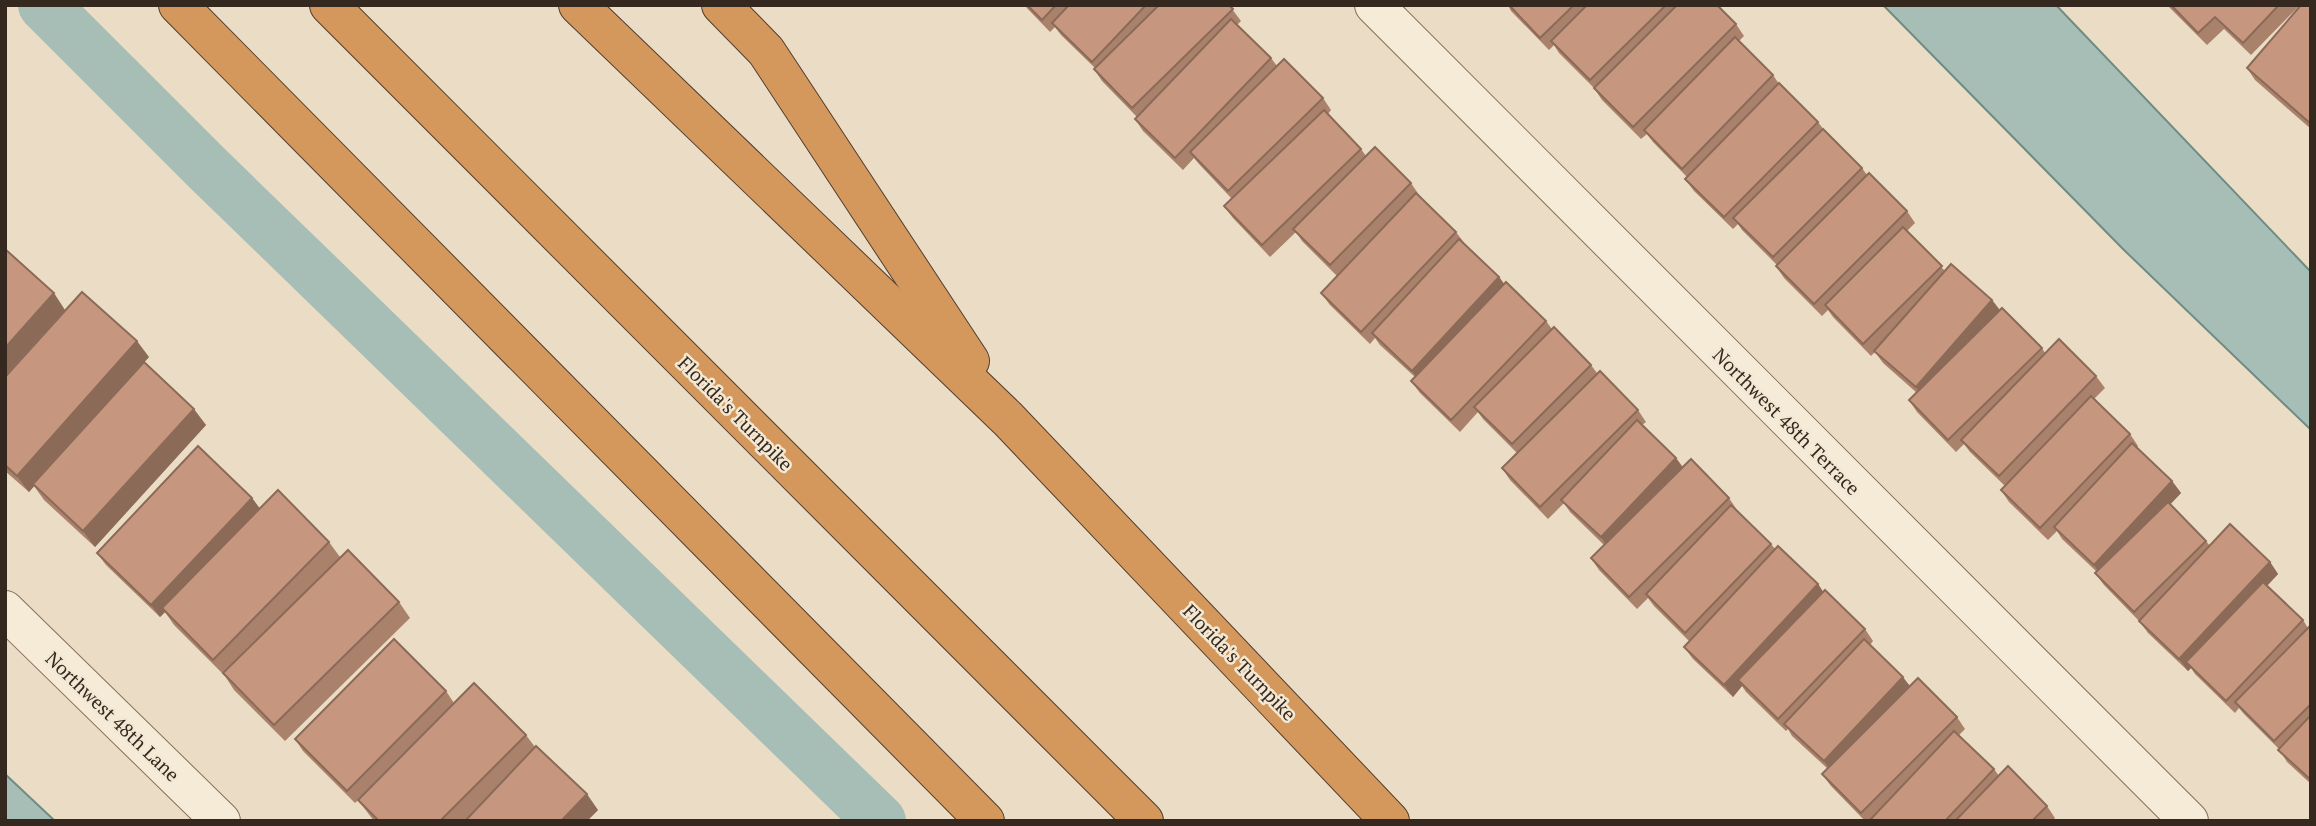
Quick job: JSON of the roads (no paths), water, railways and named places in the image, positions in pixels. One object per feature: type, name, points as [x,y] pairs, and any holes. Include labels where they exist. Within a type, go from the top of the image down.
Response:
[{"type":"highway","points":[[178,5],[985,821]]},
{"type":"highway","name":"Florida's Turnpike","points":[[329,5],[1144,821]]},
{"type":"highway","name":"Florida's Turnpike","points":[[578,5],[1008,419],[1390,821]]},
{"type":"highway","points":[[721,5],[766,51],[1008,419]]},
{"type":"street","name":"Northwest 48th Terrace","points":[[1386,10],[2189,821]]},
{"type":"street","name":"Northwest 48th Lane","points":[[5,610],[221,821]]},
{"type":"water","points":[[1883,5],[2056,5],[2311,272],[2311,430],[2124,250]]},
{"type":"water","points":[[5,774],[55,821],[5,821]]},
{"type":"waterway","points":[[44,5],[207,168],[880,821]]}]
